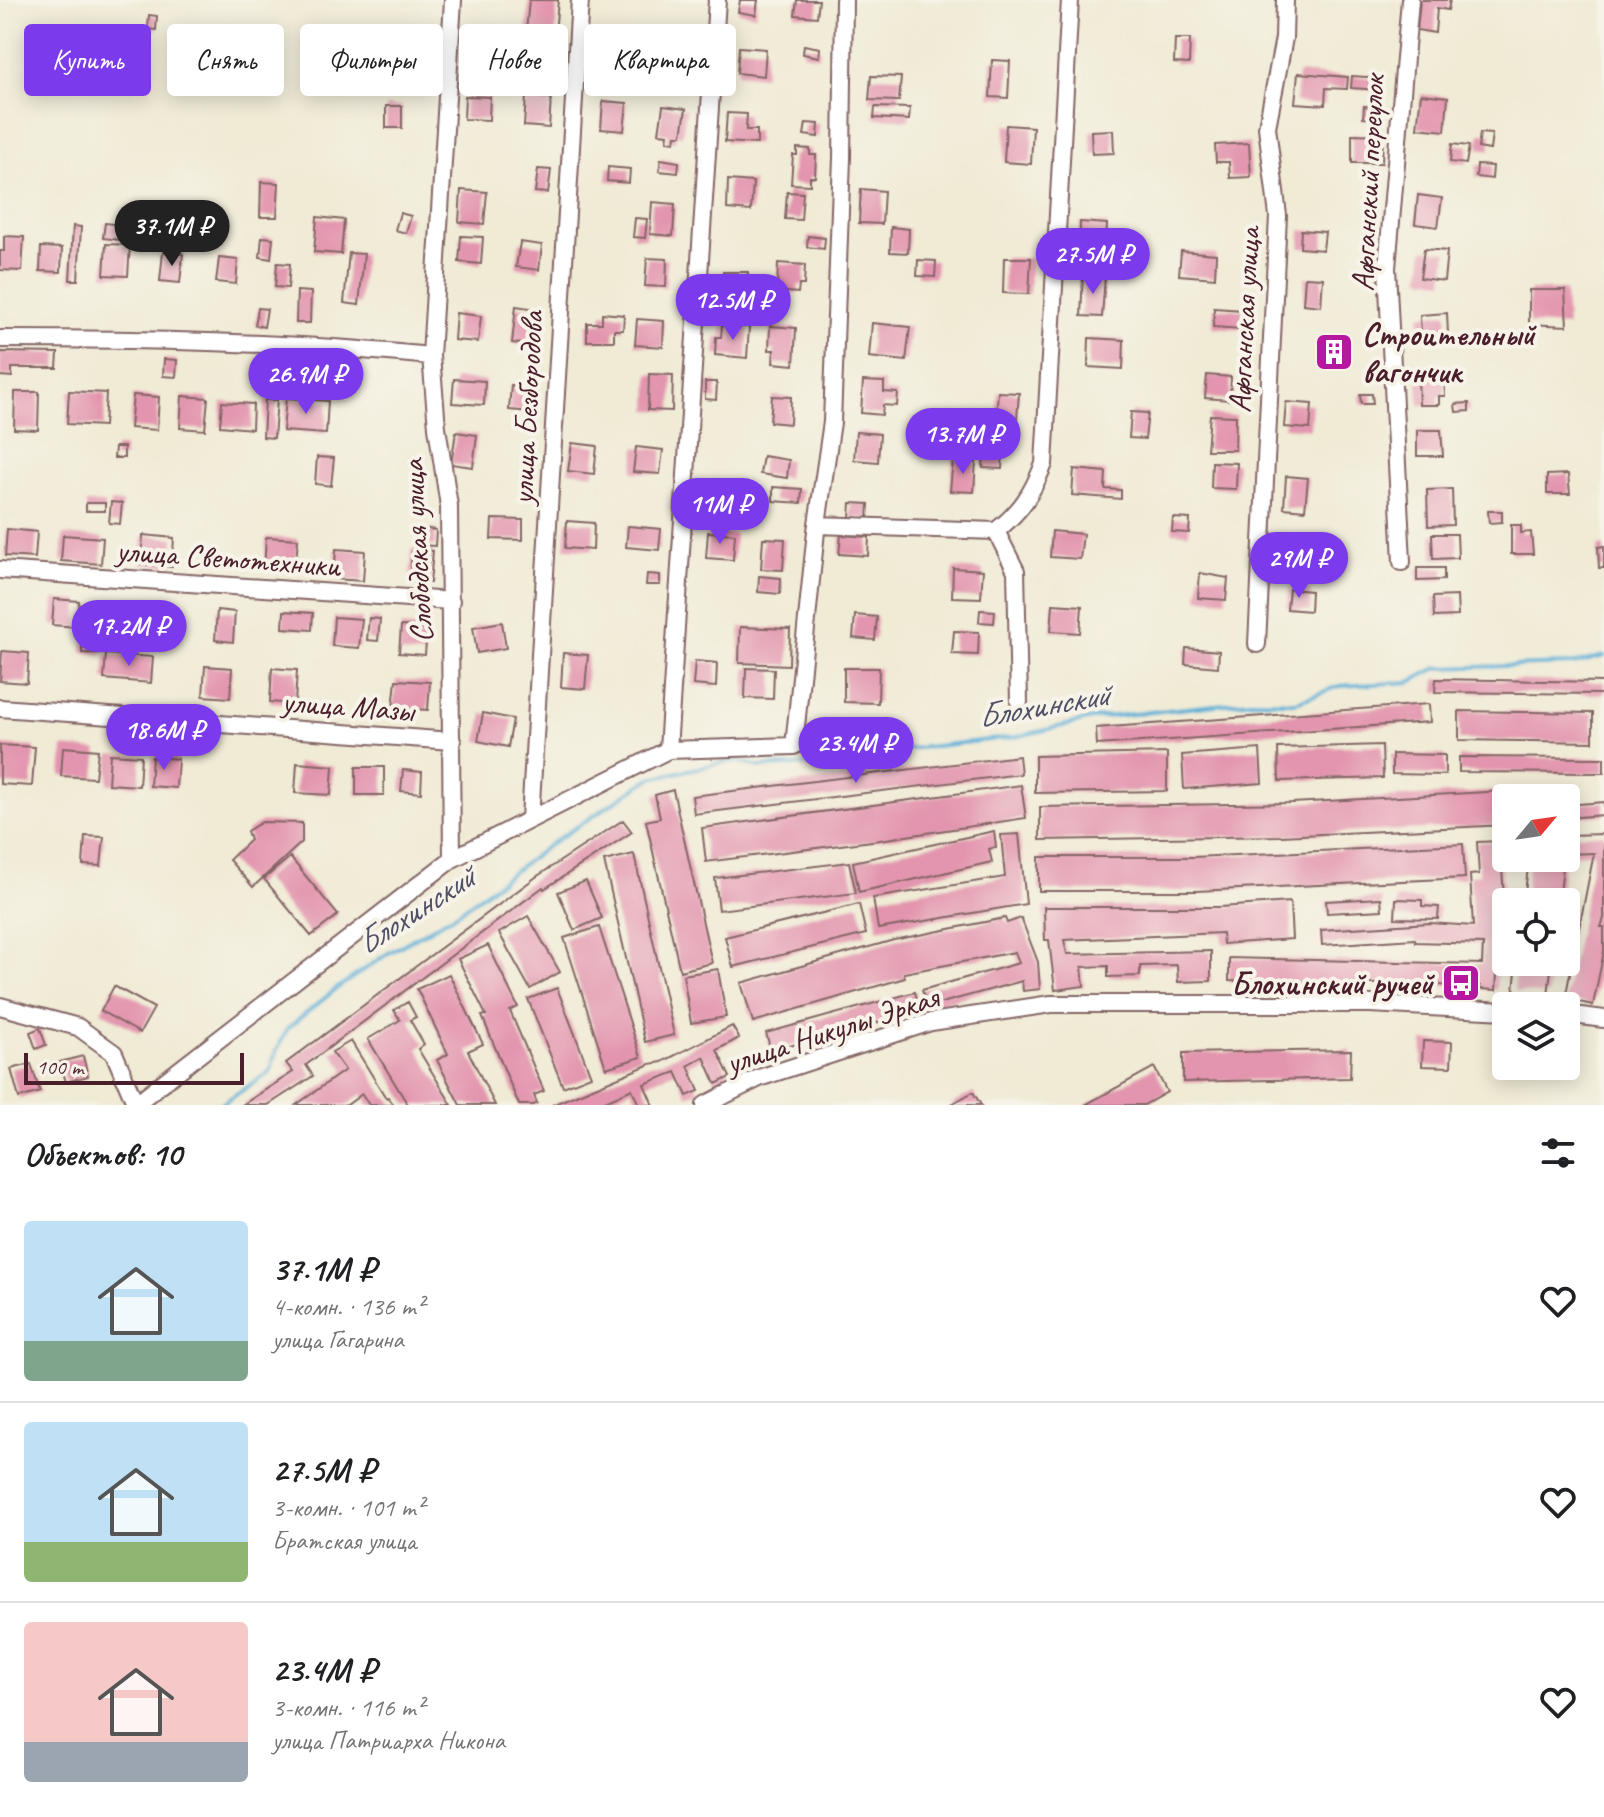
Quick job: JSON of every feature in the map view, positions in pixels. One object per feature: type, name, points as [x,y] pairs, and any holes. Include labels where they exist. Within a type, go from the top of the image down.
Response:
[{"type":"street","name":"Слободская улица","points":[[452,859],[449,506],[437,427],[431,356],[453,0]]},
{"type":"street","name":"улица Безбородова","points":[[530,819],[580,0]]},
{"type":"street","points":[[668,750],[717,0]]},
{"type":"street","points":[[0,1006],[78,1027],[114,1053],[135,1105],[452,859],[668,750],[794,746],[817,525],[832,422],[842,158],[844,0]]},
{"type":"street","points":[[817,525],[996,531],[1018,513],[1032,492],[1044,464],[1070,0]]},
{"type":"street","name":"Афганская улица","points":[[1257,644],[1278,216],[1267,127],[1284,38],[1285,0]]},
{"type":"street","name":"Афганский переулок","points":[[1402,562],[1387,268],[1410,0]]},
{"type":"street","points":[[0,339],[107,339],[310,346],[431,356]]},
{"type":"street","points":[[996,531],[1016,571],[1019,702]]},
{"type":"street","name":"улица Светотехники","points":[[0,570],[451,601]]},
{"type":"street","name":"улица Мазы","points":[[0,708],[452,741]]},
{"type":"street","name":"улица Никулы Эркая","points":[[705,1105],[759,1078],[931,1022],[1051,1004],[1370,1004],[1492,1010]]},
{"type":"street","points":[[1580,1016],[1604,1019]]},
{"type":"building","points":[[529,0],[558,0],[556,24],[527,24]]},
{"type":"building","points":[[740,0],[758,0],[756,15],[738,12]]},
{"type":"building","points":[[797,0],[819,0],[817,17],[795,15]]},
{"type":"building","points":[[1420,0],[1450,0],[1448,10],[1437,8],[1435,33],[1417,30]]},
{"type":"building","points":[[149,15],[157,16],[156,30],[151,29]]},
{"type":"building","points":[[1175,39],[1190,39],[1189,64],[1174,63]]},
{"type":"building","points":[[804,45],[820,48],[819,57],[803,54]]},
{"type":"building","points":[[739,47],[766,49],[764,76],[737,73]]},
{"type":"building","points":[[992,60],[1010,61],[1008,98],[990,97]]},
{"type":"building","points":[[1298,73],[1348,77],[1347,89],[1326,88],[1325,105],[1295,103]]},
{"type":"building","points":[[871,76],[901,77],[899,101],[869,100]]},
{"type":"building","points":[[1352,76],[1381,78],[1380,90],[1351,88]]},
{"type":"building","points":[[1421,94],[1448,97],[1445,131],[1417,128]]},
{"type":"building","points":[[465,96],[490,97],[489,120],[464,119]]},
{"type":"building","points":[[526,96],[551,98],[549,128],[524,126]]},
{"type":"building","points":[[603,101],[627,103],[624,131],[601,129]]},
{"type":"building","points":[[386,106],[402,106],[402,128],[386,128]]},
{"type":"building","points":[[663,106],[686,109],[682,135],[676,135],[675,142],[667,141],[668,134],[659,133]]},
{"type":"building","points":[[1364,106],[1377,107],[1376,119],[1363,118]]},
{"type":"building","points":[[875,107],[910,108],[909,120],[874,118]]},
{"type":"building","points":[[727,113],[747,114],[746,130],[757,130],[757,144],[725,142]]},
{"type":"building","points":[[806,123],[819,124],[818,137],[804,135]]},
{"type":"building","points":[[1006,125],[1033,127],[1031,164],[1004,162]]},
{"type":"building","points":[[1113,130],[1114,153],[1092,154],[1091,131]]},
{"type":"building","points":[[1480,133],[1492,134],[1490,150],[1478,148]]},
{"type":"building","points":[[1352,134],[1383,135],[1382,163],[1352,163]]},
{"type":"building","points":[[1249,143],[1251,177],[1230,178],[1229,162],[1216,162],[1215,145]]},
{"type":"building","points":[[1452,144],[1469,146],[1466,164],[1450,162]]},
{"type":"building","points":[[797,148],[810,149],[810,155],[816,155],[815,177],[810,177],[810,185],[791,184],[793,155],[797,155]]},
{"type":"building","points":[[661,159],[679,162],[678,173],[659,171]]},
{"type":"building","points":[[1477,165],[1493,166],[1492,179],[1476,177]]},
{"type":"building","points":[[608,167],[630,169],[629,183],[607,181]]},
{"type":"building","points":[[538,169],[551,170],[548,193],[535,192]]},
{"type":"building","points":[[728,180],[753,182],[751,211],[727,209]]},
{"type":"building","points":[[261,182],[279,183],[277,217],[260,217]]},
{"type":"building","points":[[861,189],[884,191],[882,224],[859,223]]},
{"type":"building","points":[[461,190],[487,192],[484,224],[459,222]]},
{"type":"building","points":[[787,192],[803,193],[801,220],[785,219]]},
{"type":"building","points":[[1418,195],[1442,198],[1438,227],[1415,224]]},
{"type":"building","points":[[652,202],[675,204],[673,236],[650,234]]},
{"type":"building","points":[[400,213],[411,216],[406,233],[395,230]]},
{"type":"building","points":[[317,217],[344,220],[341,254],[314,252]]},
{"type":"building","points":[[635,218],[647,219],[645,238],[633,237]]},
{"type":"building","points":[[1080,222],[1107,224],[1105,262],[1079,261]]},
{"type":"building","points":[[105,223],[130,226],[128,241],[103,238]]},
{"type":"building","points":[[73,226],[81,227],[78,280],[70,280]]},
{"type":"building","points":[[891,227],[909,229],[908,253],[890,252]]},
{"type":"building","points":[[1301,230],[1325,232],[1323,250],[1300,248]]},
{"type":"building","points":[[4,236],[24,237],[22,271],[0,270]]},
{"type":"building","points":[[461,236],[483,237],[481,264],[459,262]]},
{"type":"building","points":[[808,236],[825,238],[824,249],[807,247]]},
{"type":"building","points":[[262,237],[273,238],[271,259],[260,257]]},
{"type":"building","points":[[520,242],[542,245],[539,270],[516,267]]},
{"type":"building","points":[[106,244],[130,245],[128,276],[104,275]]},
{"type":"building","points":[[41,247],[62,248],[61,272],[40,271]]},
{"type":"building","points":[[1424,249],[1447,251],[1444,281],[1420,278]]},
{"type":"building","points":[[1181,251],[1216,254],[1215,278],[1179,275]]},
{"type":"building","points":[[163,252],[183,254],[180,283],[160,281]]},
{"type":"building","points":[[349,253],[364,254],[359,305],[344,303]]},
{"type":"building","points":[[219,258],[238,260],[236,284],[216,282]]},
{"type":"building","points":[[647,258],[667,259],[666,287],[645,286]]},
{"type":"building","points":[[1004,258],[1031,258],[1029,294],[1003,293]]},
{"type":"building","points":[[918,260],[936,261],[935,277],[917,276]]},
{"type":"building","points":[[277,263],[290,264],[288,288],[275,287]]},
{"type":"building","points":[[778,263],[805,265],[804,285],[799,285],[798,293],[777,291]]},
{"type":"building","points":[[723,272],[748,272],[748,282],[723,282]]},
{"type":"building","points":[[1083,274],[1105,276],[1102,317],[1081,316]]},
{"type":"building","points":[[1305,277],[1323,278],[1321,306],[1303,304]]},
{"type":"building","points":[[1529,290],[1565,290],[1567,326],[1529,324]]},
{"type":"building","points":[[297,291],[311,292],[310,323],[296,323]]},
{"type":"building","points":[[516,306],[537,309],[533,345],[512,343]]},
{"type":"building","points":[[258,308],[267,309],[264,327],[255,325]]},
{"type":"building","points":[[1214,308],[1243,310],[1241,329],[1213,327]]},
{"type":"building","points":[[456,313],[481,316],[478,342],[454,340]]},
{"type":"building","points":[[602,313],[624,315],[623,330],[614,330],[614,341],[587,341],[587,323],[602,323]]},
{"type":"building","points":[[1447,313],[1448,334],[1421,335],[1420,315]]},
{"type":"building","points":[[637,319],[664,321],[663,347],[635,345]]},
{"type":"building","points":[[872,323],[910,327],[906,361],[869,357]]},
{"type":"building","points":[[722,325],[749,327],[747,358],[715,355],[716,337],[721,337]]},
{"type":"building","points":[[770,326],[796,328],[794,365],[773,363],[774,350],[769,350]]},
{"type":"building","points":[[1089,338],[1124,340],[1123,369],[1088,367]]},
{"type":"building","points":[[0,352],[58,353],[57,368],[12,368],[12,377],[0,376]]},
{"type":"building","points":[[164,359],[177,360],[176,377],[163,376]]},
{"type":"building","points":[[262,361],[277,362],[275,391],[260,390]]},
{"type":"building","points":[[313,365],[333,367],[332,391],[311,389]]},
{"type":"building","points":[[649,374],[673,375],[672,411],[648,410]]},
{"type":"building","points":[[1444,374],[1445,396],[1439,396],[1439,405],[1419,405],[1418,375]]},
{"type":"building","points":[[1207,375],[1231,377],[1230,400],[1205,398]]},
{"type":"building","points":[[454,379],[485,381],[484,405],[452,403]]},
{"type":"building","points":[[863,381],[884,382],[884,392],[898,393],[897,406],[883,405],[882,415],[861,413]]},
{"type":"building","points":[[705,382],[717,382],[716,400],[705,399]]},
{"type":"building","points":[[511,385],[534,387],[532,412],[509,410]]},
{"type":"building","points":[[69,391],[106,393],[104,426],[67,424]]},
{"type":"building","points":[[15,392],[39,392],[38,430],[14,429]]},
{"type":"building","points":[[998,392],[1019,393],[1017,419],[996,418]]},
{"type":"building","points":[[1360,394],[1372,394],[1373,404],[1361,404]]},
{"type":"building","points":[[133,395],[159,397],[157,430],[130,428]]},
{"type":"building","points":[[182,396],[208,398],[205,430],[180,428]]},
{"type":"building","points":[[772,396],[791,397],[790,424],[770,422]]},
{"type":"building","points":[[286,398],[328,401],[326,434],[283,431]]},
{"type":"building","points":[[265,400],[277,400],[274,438],[263,437]]},
{"type":"building","points":[[222,402],[253,404],[252,429],[220,426]]},
{"type":"building","points":[[1286,402],[1312,404],[1310,429],[1284,427]]},
{"type":"building","points":[[1469,403],[1469,411],[1456,412],[1455,404]]},
{"type":"building","points":[[1131,412],[1148,413],[1145,439],[1129,438]]},
{"type":"building","points":[[1210,415],[1236,416],[1235,450],[1207,450]]},
{"type":"building","points":[[1417,430],[1441,430],[1443,456],[1417,456]]},
{"type":"building","points":[[456,432],[477,435],[473,467],[451,464]]},
{"type":"building","points":[[856,432],[880,434],[878,462],[854,460]]},
{"type":"building","points":[[572,443],[597,446],[594,474],[568,471]]},
{"type":"building","points":[[115,447],[124,447],[124,458],[114,458]]},
{"type":"building","points":[[636,447],[663,450],[660,474],[633,472]]},
{"type":"building","points":[[984,452],[1003,454],[1002,469],[983,468]]},
{"type":"building","points":[[763,456],[789,460],[787,478],[760,474]]},
{"type":"building","points":[[317,457],[334,458],[331,486],[315,484]]},
{"type":"building","points":[[953,459],[976,461],[974,492],[950,491]]},
{"type":"building","points":[[1212,462],[1237,463],[1236,489],[1211,488]]},
{"type":"building","points":[[1074,469],[1106,472],[1105,489],[1121,490],[1121,499],[1072,495]]},
{"type":"building","points":[[1568,474],[1570,494],[1547,494],[1547,475]]},
{"type":"building","points":[[1286,476],[1308,478],[1305,510],[1284,508]]},
{"type":"building","points":[[773,487],[802,489],[801,503],[773,501]]},
{"type":"building","points":[[1452,489],[1453,525],[1428,526],[1427,490]]},
{"type":"building","points":[[111,502],[122,503],[120,524],[109,523]]},
{"type":"building","points":[[86,503],[105,503],[105,511],[86,511]]},
{"type":"building","points":[[851,503],[869,504],[868,519],[850,517]]},
{"type":"building","points":[[1488,511],[1502,511],[1502,522],[1489,523]]},
{"type":"building","points":[[1173,518],[1190,519],[1189,533],[1172,532]]},
{"type":"building","points":[[492,519],[523,520],[523,540],[491,539]]},
{"type":"building","points":[[567,521],[594,523],[593,550],[565,548]]},
{"type":"building","points":[[1511,525],[1521,525],[1521,533],[1531,532],[1533,554],[1511,554]]},
{"type":"building","points":[[628,526],[661,529],[659,550],[626,547]]},
{"type":"building","points":[[421,528],[436,530],[435,546],[420,545]]},
{"type":"building","points":[[7,529],[37,532],[35,558],[5,556]]},
{"type":"building","points":[[1052,531],[1083,534],[1080,559],[1050,557]]},
{"type":"building","points":[[708,532],[735,534],[733,560],[706,558]]},
{"type":"building","points":[[1432,534],[1457,534],[1458,558],[1433,559]]},
{"type":"building","points":[[63,535],[103,538],[101,564],[61,561]]},
{"type":"building","points":[[143,535],[174,538],[172,567],[141,564]]},
{"type":"building","points":[[841,535],[869,537],[868,556],[839,554]]},
{"type":"building","points":[[266,537],[298,539],[295,573],[264,570]]},
{"type":"building","points":[[763,538],[785,539],[783,570],[761,569]]},
{"type":"building","points":[[1604,546],[1604,568],[1599,568],[1598,547]]},
{"type":"building","points":[[336,549],[365,551],[363,581],[334,579]]},
{"type":"building","points":[[412,549],[433,551],[430,583],[410,581]]},
{"type":"building","points":[[953,568],[983,570],[981,598],[952,597]]},
{"type":"building","points":[[1417,568],[1444,568],[1444,580],[1417,581]]},
{"type":"building","points":[[1200,573],[1228,578],[1226,600],[1198,598]]},
{"type":"building","points":[[647,574],[660,575],[660,585],[646,585]]},
{"type":"building","points":[[759,576],[781,578],[780,594],[758,592]]},
{"type":"building","points":[[1289,589],[1311,591],[1310,611],[1287,609]]},
{"type":"building","points":[[1457,596],[1458,616],[1434,617],[1433,597]]},
{"type":"building","points":[[54,599],[79,601],[77,627],[52,625]]},
{"type":"building","points":[[127,604],[164,607],[162,631],[126,628]]},
{"type":"building","points":[[1053,604],[1082,606],[1080,633],[1051,631]]},
{"type":"building","points":[[217,610],[235,612],[233,642],[215,640]]},
{"type":"building","points":[[980,610],[995,611],[994,623],[979,622]]},
{"type":"building","points":[[284,611],[313,613],[312,630],[283,628]]},
{"type":"building","points":[[855,615],[877,617],[875,640],[853,638]]},
{"type":"building","points":[[334,617],[362,619],[359,648],[332,646]]},
{"type":"building","points":[[369,618],[380,619],[378,641],[367,640]]},
{"type":"building","points":[[502,622],[506,648],[477,653],[473,627]]},
{"type":"building","points":[[401,626],[427,628],[425,655],[399,653]]},
{"type":"building","points":[[740,627],[790,629],[789,665],[739,663]]},
{"type":"building","points":[[954,631],[979,632],[978,655],[952,654]]},
{"type":"building","points":[[82,643],[104,645],[103,654],[82,653]]},
{"type":"building","points":[[1186,648],[1219,651],[1218,667],[1185,664]]},
{"type":"building","points":[[2,651],[29,653],[27,683],[0,681]]},
{"type":"building","points":[[563,653],[588,655],[585,689],[561,687]]},
{"type":"building","points":[[106,654],[153,657],[151,683],[104,679]]},
{"type":"building","points":[[695,661],[717,663],[716,687],[693,685]]},
{"type":"building","points":[[205,666],[232,668],[230,698],[203,696]]},
{"type":"building","points":[[272,668],[297,670],[295,704],[270,702]]},
{"type":"building","points":[[746,668],[774,669],[773,699],[745,698]]},
{"type":"building","points":[[844,668],[879,668],[878,703],[844,702]]},
{"type":"building","points":[[1436,679],[1604,682],[1604,694],[1435,692]]},
{"type":"building","points":[[396,680],[430,682],[428,710],[393,708]]},
{"type":"building","points":[[1429,704],[1430,722],[1097,745],[1096,728]]},
{"type":"building","points":[[1459,711],[1593,713],[1593,742],[1459,740]]},
{"type":"building","points":[[483,713],[513,719],[508,747],[478,741]]},
{"type":"building","points":[[0,745],[35,747],[32,786],[0,784]]},
{"type":"building","points":[[1382,745],[1383,778],[1279,781],[1278,748]]},
{"type":"building","points":[[63,747],[98,750],[95,778],[61,776]]},
{"type":"building","points":[[1260,749],[1262,783],[1184,789],[1182,755]]},
{"type":"building","points":[[1167,753],[1167,791],[1035,793],[1035,756]]},
{"type":"building","points":[[110,754],[141,756],[139,786],[108,784]]},
{"type":"building","points":[[1392,754],[1445,755],[1445,775],[1392,774]]},
{"type":"building","points":[[1019,756],[1021,774],[694,814],[692,796]]},
{"type":"building","points":[[152,757],[178,759],[176,788],[150,786]]},
{"type":"building","points":[[1459,757],[1604,758],[1604,773],[1459,772]]},
{"type":"building","points":[[297,763],[333,766],[331,795],[295,793]]},
{"type":"building","points":[[356,767],[384,767],[384,795],[356,795]]},
{"type":"building","points":[[403,770],[422,772],[421,793],[401,791]]},
{"type":"building","points":[[1021,785],[1026,818],[706,862],[702,828]]},
{"type":"building","points":[[673,790],[712,963],[680,971],[646,821],[660,818],[655,795]]},
{"type":"building","points":[[1492,792],[1492,826],[1281,836],[1040,840],[1040,807],[1292,803]]},
{"type":"building","points":[[1604,802],[1604,815],[1580,817],[1580,804]]},
{"type":"building","points":[[623,820],[632,832],[543,887],[306,1065],[313,1076],[268,1105],[242,1105],[293,1072],[286,1063],[536,877]]},
{"type":"building","points":[[262,822],[302,823],[302,842],[253,887],[229,860],[250,840],[247,831]]},
{"type":"building","points":[[994,831],[996,847],[989,849],[992,862],[859,892],[853,862]]},
{"type":"building","points":[[1019,834],[1026,904],[878,929],[873,898],[1005,877],[1001,835]]},
{"type":"building","points":[[1604,834],[1604,918],[1601,927],[1604,927],[1604,951],[1593,1005],[1580,1002],[1580,992],[1566,992],[1570,976],[1580,976],[1580,923],[1594,853],[1580,854],[1580,835]]},
{"type":"building","points":[[85,836],[104,837],[101,866],[83,865]]},
{"type":"building","points":[[1492,841],[1492,872],[1502,872],[1503,888],[1492,888],[1492,976],[1497,976],[1496,990],[1480,989],[1480,986],[1229,981],[1229,958],[1482,964],[1483,944],[1416,942],[1415,939],[1322,945],[1321,930],[1430,923],[1473,926],[1470,875],[1479,874],[1477,842]]},
{"type":"building","points":[[1463,844],[1465,878],[1196,891],[1039,891],[1039,857],[1194,857]]},
{"type":"building","points":[[634,854],[674,1035],[645,1042],[604,861]]},
{"type":"building","points":[[290,857],[338,915],[311,936],[264,879]]},
{"type":"building","points":[[849,862],[856,893],[719,910],[715,878]]},
{"type":"building","points":[[1527,872],[1562,872],[1561,888],[1526,888]]},
{"type":"building","points":[[586,881],[602,918],[574,930],[558,892]]},
{"type":"building","points":[[1381,898],[1382,910],[1327,913],[1326,901]]},
{"type":"building","points":[[1396,899],[1422,900],[1422,906],[1439,907],[1438,919],[1395,918]]},
{"type":"building","points":[[1290,902],[1292,939],[1223,944],[1222,933],[1064,940],[1067,954],[1211,951],[1211,981],[1178,982],[1177,965],[1140,966],[1140,976],[1108,977],[1108,966],[1082,967],[1084,986],[1055,990],[1049,940],[1045,940],[1044,907],[1220,907]]},
{"type":"building","points":[[859,904],[866,934],[733,967],[725,937]]},
{"type":"building","points":[[528,916],[560,972],[530,989],[499,933]]},
{"type":"building","points":[[1005,918],[1007,923],[1021,918],[1038,962],[1040,989],[1023,991],[1022,981],[927,1007],[922,990],[1019,963],[1015,952],[904,973],[905,978],[753,1022],[741,983],[894,940]]},
{"type":"building","points":[[599,927],[641,1057],[606,1068],[564,938]]},
{"type":"building","points":[[488,945],[518,1007],[510,1011],[544,1091],[534,1095],[537,1103],[534,1105],[519,1105],[482,1016],[486,1015],[458,959]]},
{"type":"building","points":[[718,969],[726,1017],[691,1023],[683,975]]},
{"type":"building","points":[[449,974],[483,1044],[468,1051],[495,1105],[460,1105],[437,1060],[448,1054],[417,989]]},
{"type":"building","points":[[1516,976],[1550,976],[1548,992],[1514,991]]},
{"type":"building","points":[[114,986],[154,1008],[140,1033],[101,1011]]},
{"type":"building","points":[[557,988],[591,1076],[563,1087],[528,999]]},
{"type":"building","points":[[915,992],[920,1011],[771,1051],[766,1033]]},
{"type":"building","points":[[408,1002],[416,1017],[410,1020],[424,1044],[418,1049],[452,1105],[408,1105],[368,1039],[400,1020],[394,1010]]},
{"type":"building","points":[[732,1026],[739,1038],[717,1050],[730,1077],[716,1084],[704,1057],[688,1066],[699,1091],[687,1096],[676,1072],[644,1084],[653,1105],[639,1105],[632,1089],[605,1101],[607,1105],[552,1105],[650,1064],[662,1062]]},
{"type":"building","points":[[40,1028],[46,1045],[36,1049],[30,1032]]},
{"type":"building","points":[[351,1041],[386,1098],[394,1105],[369,1105],[362,1094],[347,1105],[296,1105],[345,1070],[332,1052]]},
{"type":"building","points":[[1423,1041],[1452,1042],[1451,1067],[1422,1066]]},
{"type":"building","points":[[1351,1050],[1350,1078],[1183,1082],[1183,1053]]},
{"type":"building","points":[[83,1056],[88,1076],[66,1082],[60,1062]]},
{"type":"building","points":[[31,1064],[40,1092],[19,1098],[11,1069]]},
{"type":"building","points":[[1154,1067],[1167,1092],[1144,1105],[1085,1105]]},
{"type":"building","points":[[973,1092],[981,1105],[950,1105]]},
{"type":"waterway","name":"Блохинский","points":[[220,1105],[270,1072],[288,1028],[336,989],[387,954],[456,914],[552,843],[651,778],[737,761],[760,767],[815,765],[846,756],[1016,737],[1096,718],[1251,701],[1296,702],[1339,686],[1410,682],[1437,668],[1574,664],[1604,656]]},
{"type":"place","name":"Строительный вагончик","points":[[1334,352]]},
{"type":"place","name":"Блохинский ручей","points":[[1461,983]]}]
